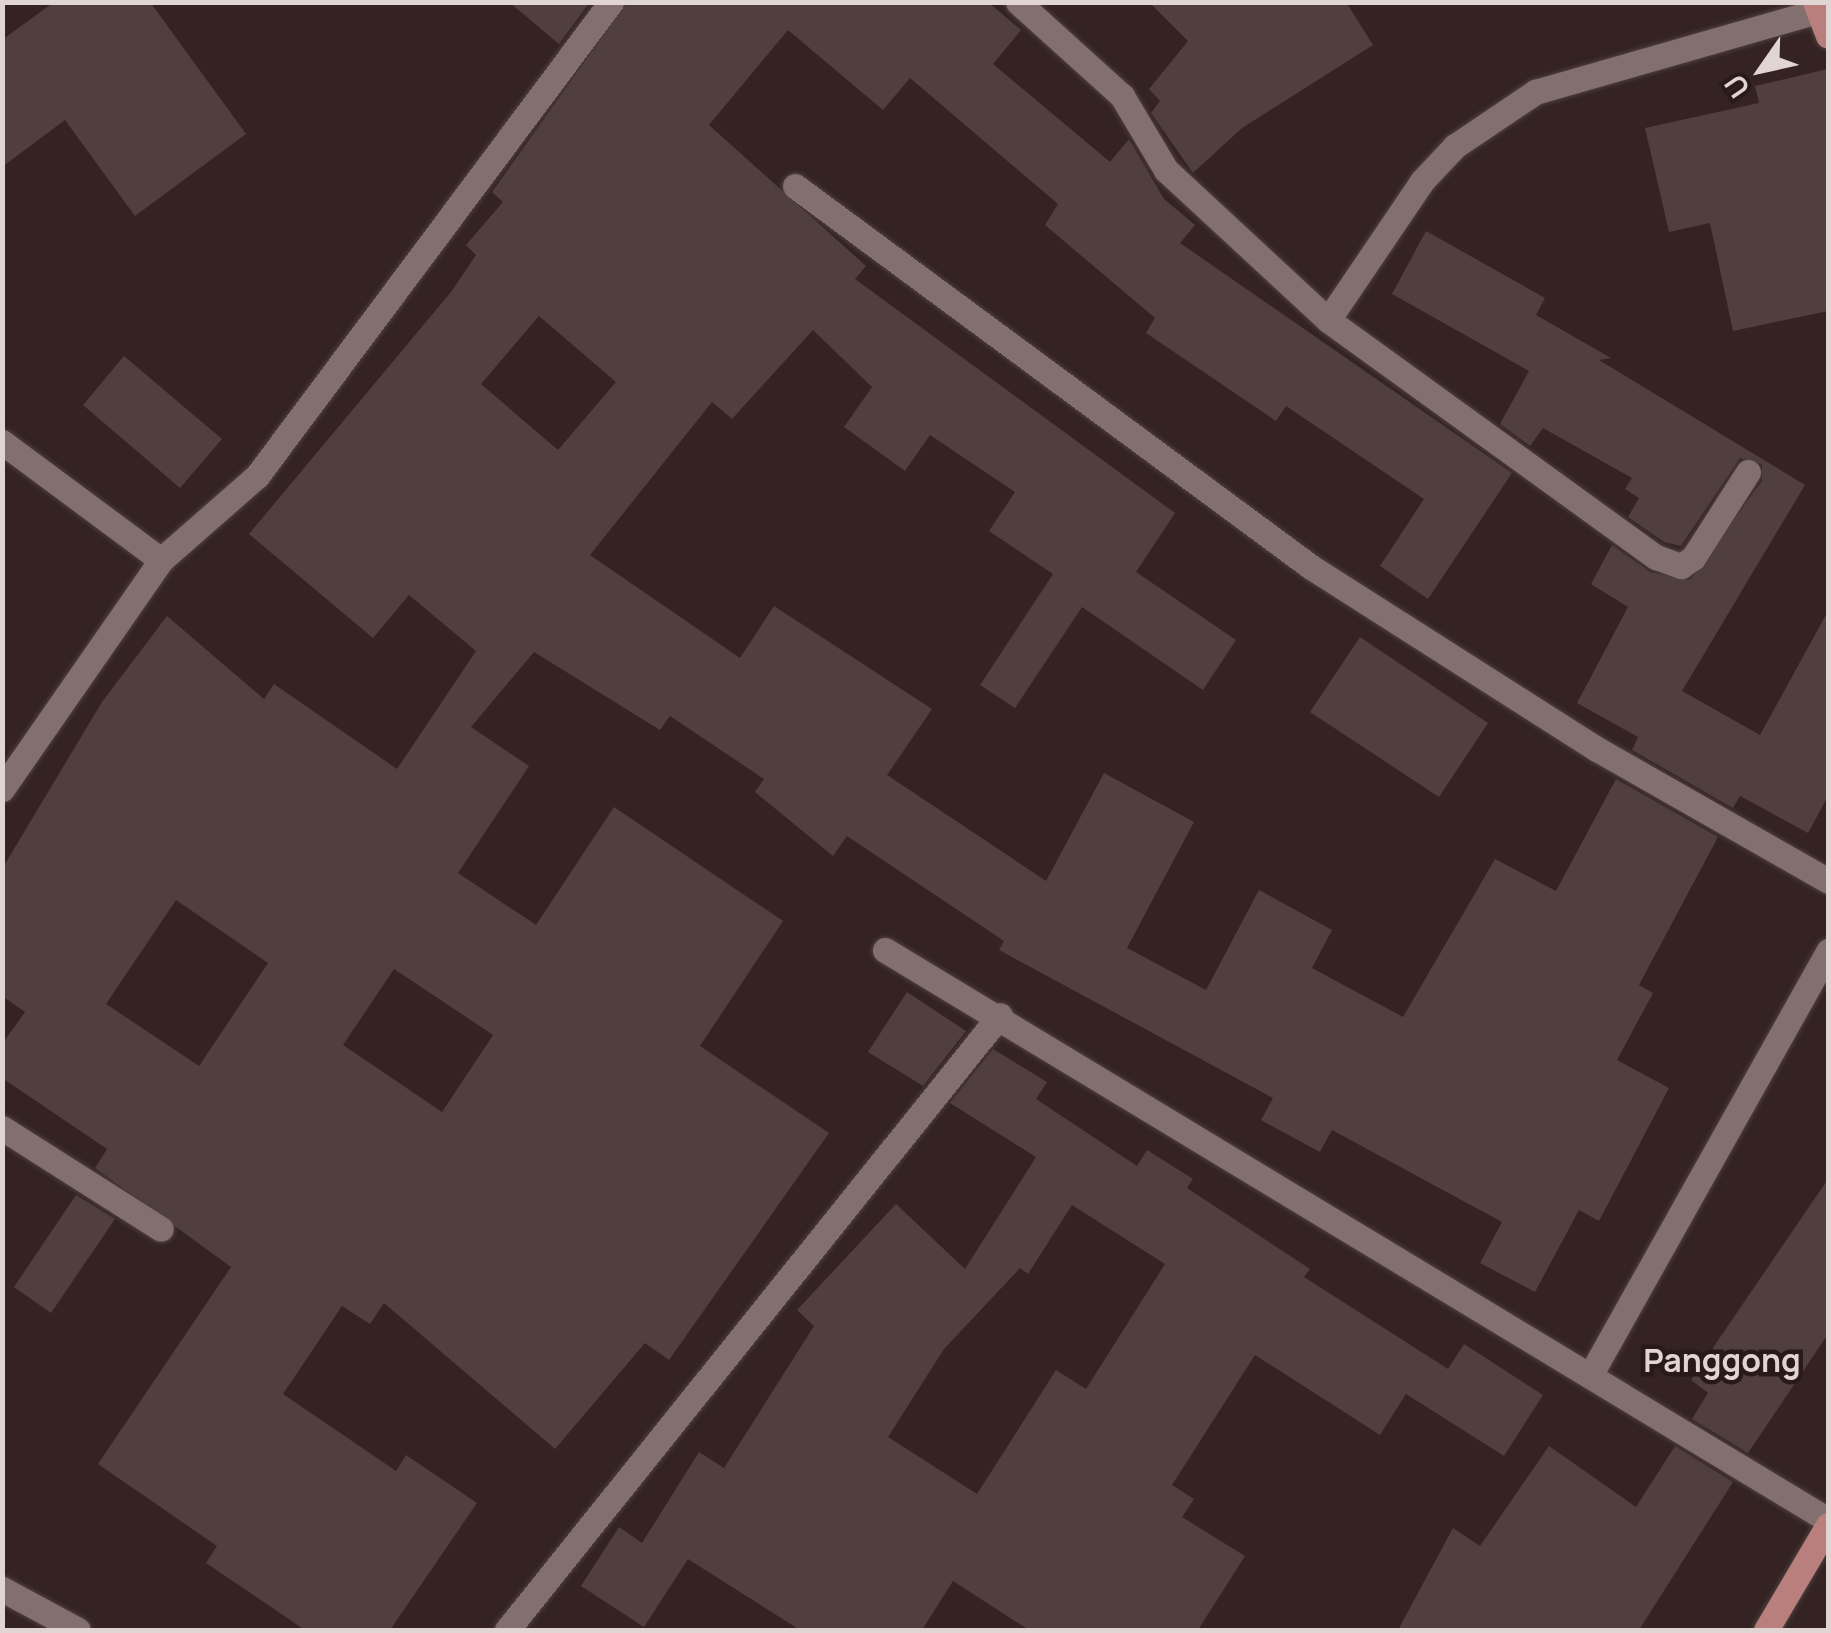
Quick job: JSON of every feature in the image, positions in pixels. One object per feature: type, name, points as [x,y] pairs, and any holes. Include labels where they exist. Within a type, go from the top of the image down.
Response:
[{"type":"main road","points":[[1821,7],[1828,36]]},
{"type":"main road","points":[[1766,1630],[1828,1523]]},
{"type":"street","points":[[2,790],[161,560],[258,476],[610,2]]},
{"type":"street","points":[[1018,2],[1122,96],[1166,170],[1328,320],[1673,566],[1698,552],[1748,472]]},
{"type":"street","points":[[1328,320],[1422,181],[1455,146],[1536,92],[1821,7]]},
{"type":"street","points":[[795,186],[1311,567],[1596,749],[1828,881]]},
{"type":"street","points":[[2,442],[161,560]]},
{"type":"street","points":[[885,950],[1000,1015],[1592,1372],[1828,1523]]},
{"type":"street","points":[[1592,1372],[1828,950]]},
{"type":"street","points":[[507,1630],[1000,1015]]},
{"type":"street","points":[[2,1128],[161,1228]]},
{"type":"street","points":[[2,1589],[78,1630]]},
{"type":"building","points":[[54,2],[150,2],[246,134],[135,216],[65,120],[2,167],[2,40]]},
{"type":"building","points":[[509,2],[590,2],[559,44]]},
{"type":"building","points":[[627,2],[988,2],[1021,30],[993,64],[1110,162],[1129,139],[1164,199],[1195,225],[1180,243],[1512,473],[1428,599],[1380,566],[1424,499],[1286,406],[1276,421],[1146,333],[1155,318],[1045,225],[1058,204],[910,78],[883,110],[788,30],[709,125],[866,266],[855,279],[1175,513],[1136,572],[1236,640],[1203,690],[1082,607],[1015,708],[980,685],[1053,574],[989,531],[1015,492],[930,435],[905,471],[844,427],[872,387],[813,330],[732,419],[712,402],[590,555],[740,658],[774,606],[932,709],[887,775],[1046,881],[1104,773],[1194,822],[1127,948],[1206,990],[1259,890],[1332,930],[1312,968],[1403,1017],[1495,859],[1556,891],[1616,779],[1718,837],[1639,985],[1653,993],[1617,1060],[1669,1088],[1599,1221],[1579,1210],[1535,1292],[1480,1263],[1502,1222],[1332,1130],[1320,1152],[1261,1120],[1273,1098],[999,950],[1004,941],[847,836],[833,856],[755,792],[764,779],[670,716],[660,730],[534,652],[471,727],[529,766],[458,873],[536,925],[614,807],[783,921],[700,1046],[829,1133],[669,1360],[645,1343],[555,1449],[384,1303],[370,1324],[342,1306],[283,1394],[396,1471],[406,1455],[477,1503],[390,1630],[305,1630],[206,1563],[217,1546],[98,1464],[231,1267],[95,1168],[107,1149],[2,1078],[2,1044],[25,1012],[2,996],[2,869],[102,702],[167,616],[264,699],[274,684],[397,769],[476,651],[409,595],[373,638],[249,534],[451,292],[476,255],[466,245],[503,202],[492,192]],"holes":[[[539,316],[616,382],[558,450],[481,384]],[[176,900],[268,963],[199,1066],[106,1004]],[[394,969],[493,1035],[442,1112],[343,1045]]]},
{"type":"building","points":[[1149,2],[1346,2],[1373,45],[1242,128],[1193,173],[1151,113],[1160,101],[1149,89],[1188,41]]},
{"type":"building","points":[[1828,69],[1828,311],[1733,331],[1710,223],[1669,232],[1645,128],[1759,103],[1755,86]]},
{"type":"building","points":[[1426,231],[1545,298],[1536,315],[1611,358],[1599,360],[1805,485],[1682,691],[1760,735],[1828,611],[1828,796],[1808,833],[1740,796],[1733,808],[1632,750],[1638,737],[1577,703],[1628,607],[1591,584],[1612,545],[1650,572],[1690,580],[1762,481],[1762,464],[1740,458],[1681,546],[1664,542],[1628,517],[1639,498],[1625,489],[1632,478],[1543,428],[1530,446],[1500,424],[1529,371],[1392,294]]},
{"type":"building","points":[[124,356],[222,439],[180,488],[83,405]]},
{"type":"building","points":[[1360,637],[1488,723],[1439,797],[1310,712]]},
{"type":"building","points":[[907,992],[966,1031],[923,1086],[868,1052]]},
{"type":"building","points":[[993,1049],[1047,1082],[1036,1099],[1137,1166],[1147,1150],[1193,1179],[1187,1188],[1310,1269],[1304,1277],[1448,1369],[1464,1344],[1543,1395],[1504,1456],[1406,1394],[1380,1435],[1255,1355],[1172,1485],[1194,1499],[1182,1517],[1245,1556],[1198,1630],[1029,1630],[953,1581],[922,1630],[800,1630],[688,1559],[644,1627],[581,1586],[619,1527],[642,1543],[699,1452],[724,1468],[814,1326],[797,1310],[896,1204],[965,1269],[1036,1157],[950,1103]],"holes":[[[1072,1205],[1165,1264],[1086,1389],[1056,1370],[977,1494],[888,1437],[944,1349],[1020,1268],[1028,1274]]]},
{"type":"building","points":[[1828,1179],[1828,1334],[1748,1453],[1692,1419],[1708,1393],[1691,1380]]},
{"type":"building","points":[[76,1195],[115,1219],[51,1313],[14,1287]]},
{"type":"building","points":[[1549,1446],[1636,1507],[1675,1446],[1733,1482],[1639,1630],[1398,1630],[1453,1528],[1480,1546]]},
{"type":"district","name":"Panggong","points":[[1722,1360]]}]
